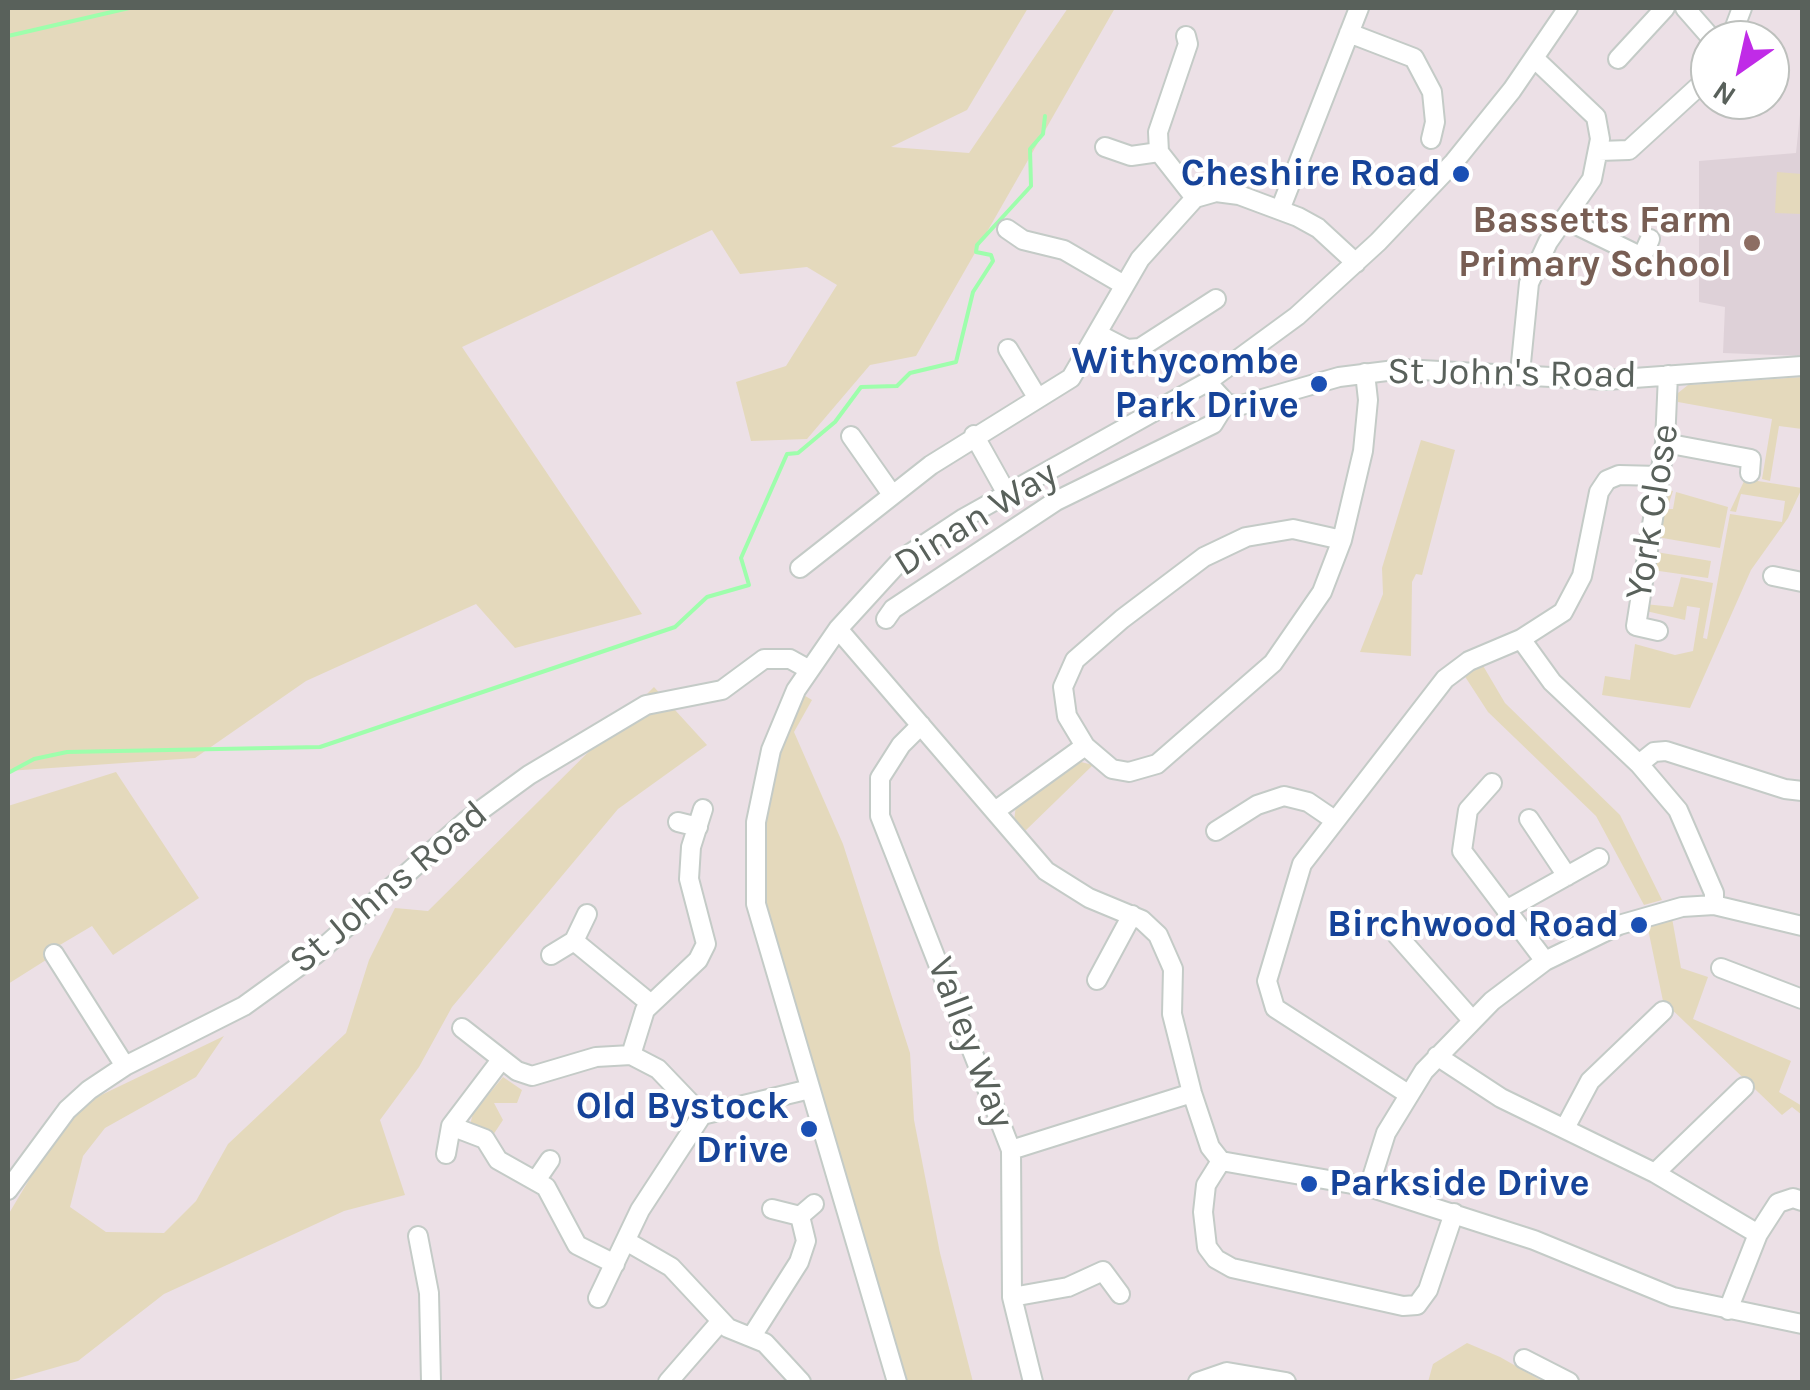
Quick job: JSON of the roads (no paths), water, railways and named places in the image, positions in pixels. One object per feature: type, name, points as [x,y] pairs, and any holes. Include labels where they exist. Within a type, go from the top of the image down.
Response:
[{"type":"street","points":[[1280,210],[1359,8]]},
{"type":"street","name":"Dinan Way","points":[[896,1382],[756,904],[756,822],[772,750],[808,668],[902,559],[1006,494],[1207,382],[1297,316],[1356,263],[1454,162],[1568,8]]},
{"type":"street","points":[[1618,59],[1664,8]]},
{"type":"street","points":[[1350,34],[1400,51],[1422,69],[1432,92],[1435,122],[1430,139]]},
{"type":"street","points":[[1186,36],[1188,44],[1158,132],[1158,152],[1195,198]]},
{"type":"street","points":[[1520,373],[1529,283],[1564,219],[1592,179],[1599,151],[1596,117],[1534,58]]},
{"type":"street","points":[[1599,151],[1629,150],[1690,94]]},
{"type":"street","points":[[1105,147],[1130,156],[1158,152]]},
{"type":"street","points":[[799,568],[891,494],[974,435],[1071,378],[1124,285],[1158,236],[1195,198],[1228,193],[1280,210],[1318,228],[1356,263]]},
{"type":"street","points":[[1564,219],[1649,254]]},
{"type":"street","points":[[1007,230],[1022,240],[1064,250],[1124,285]]},
{"type":"street","points":[[1098,334],[1127,349],[1140,348],[1216,298]]},
{"type":"street","points":[[1016,354],[1037,397]]},
{"type":"street","name":"St John's Road","points":[[1226,403],[1247,405],[1365,372],[1437,368],[1606,380],[1802,366]]},
{"type":"street","points":[[1342,540],[1293,528],[1246,536],[1204,557],[1122,619],[1075,660],[1062,688],[1067,716],[1085,746],[1112,768],[1130,772],[1156,764],[1274,663],[1322,592],[1342,540],[1363,451],[1368,400],[1365,372]]},
{"type":"street","name":"York Close","points":[[1658,630],[1636,626],[1665,444],[1668,375]]},
{"type":"street","points":[[886,619],[893,609],[1056,500],[1213,424],[1226,403],[1207,382]]},
{"type":"street","points":[[974,435],[1006,494]]},
{"type":"street","points":[[851,436],[891,494]]},
{"type":"street","points":[[1665,444],[1750,459],[1750,473]]},
{"type":"street","points":[[1408,1094],[1285,1018],[1267,986],[1302,864],[1445,679],[1468,661],[1521,639],[1563,612],[1582,576],[1602,485],[1619,474],[1658,476]]},
{"type":"street","points":[[1773,576],[1802,582]]},
{"type":"street","points":[[838,629],[1017,840],[1055,877],[1132,915],[1158,935],[1168,955],[1172,1014],[1192,1093],[1210,1147],[1221,1160],[1369,1187],[1534,1240],[1616,1277],[1728,1310],[1802,1324]]},
{"type":"street","points":[[1521,639],[1552,682],[1638,764],[1678,810],[1714,893],[1714,905]]},
{"type":"street","name":"St Johns Road","points":[[8,1190],[67,1110],[125,1066],[244,1006],[341,933],[488,803],[646,705],[722,690],[764,659],[790,658],[808,668]]},
{"type":"street","name":"Valley Way","points":[[921,725],[901,745],[880,778],[880,816],[1011,1150],[1012,1297],[1033,1382]]},
{"type":"street","points":[[995,811],[1085,746]]},
{"type":"street","points":[[1638,764],[1654,752],[1666,751],[1784,789],[1802,791]]},
{"type":"street","points":[[1492,783],[1468,810],[1462,851],[1545,961]]},
{"type":"street","points":[[1216,831],[1257,805],[1284,796],[1308,802],[1333,819]]},
{"type":"street","points":[[630,1054],[638,1022],[650,1004],[698,960],[706,944],[689,879],[700,818],[678,822]]},
{"type":"street","points":[[1529,819],[1567,876]]},
{"type":"street","points":[[1506,910],[1598,858]]},
{"type":"street","points":[[1369,1187],[1381,1145],[1408,1094],[1437,1056],[1472,1020],[1545,961],[1619,924],[1667,910],[1714,905],[1802,926]]},
{"type":"street","points":[[551,955],[574,941],[587,914]]},
{"type":"street","points":[[1097,980],[1132,915]]},
{"type":"street","points":[[1397,935],[1472,1020]]},
{"type":"street","points":[[574,941],[650,1004]]},
{"type":"street","points":[[54,954],[125,1066]]},
{"type":"street","points":[[1721,968],[1802,999]]},
{"type":"street","points":[[1565,1128],[1590,1080],[1663,1011]]},
{"type":"street","points":[[462,1028],[501,1060],[532,1076],[596,1058],[630,1054],[658,1069],[702,1115]]},
{"type":"street","points":[[1437,1056],[1501,1098],[1655,1173],[1758,1234]]},
{"type":"street","points":[[446,1154],[451,1126],[501,1060]]},
{"type":"street","points":[[1655,1173],[1744,1087]]},
{"type":"street","points":[[598,1298],[682,1141],[702,1115],[810,1089]]},
{"type":"street","points":[[1011,1150],[1192,1093]]},
{"type":"street","points":[[451,1126],[485,1138],[498,1160],[536,1179],[554,1196],[577,1245],[615,1264]]},
{"type":"street","points":[[536,1179],[550,1160]]},
{"type":"street","points":[[1221,1160],[1206,1184],[1203,1212],[1207,1247],[1216,1259],[1232,1268],[1402,1306],[1416,1305],[1428,1290],[1454,1213]]},
{"type":"street","points":[[1728,1310],[1758,1234],[1778,1203],[1793,1198],[1802,1201]]},
{"type":"street","points":[[752,1336],[799,1262],[806,1241],[807,1210],[772,1209]]},
{"type":"street","points":[[418,1236],[429,1293],[431,1382]]},
{"type":"street","points":[[626,1241],[671,1267],[728,1328],[752,1336],[784,1360],[800,1382]]},
{"type":"street","points":[[1012,1297],[1068,1287],[1106,1262],[1120,1294]]},
{"type":"street","points":[[668,1382],[721,1321]]},
{"type":"street","points":[[1524,1358],[1569,1382]]},
{"type":"street","points":[[1198,1382],[1227,1372],[1286,1382]]},
{"type":"waterway","points":[[8,36],[129,8]]},
{"type":"waterway","points":[[8,773],[34,759],[67,752],[320,747],[675,627],[707,597],[749,585],[741,558],[787,454],[798,453],[835,422],[861,387],[897,386],[910,373],[956,362],[973,292],[993,261],[991,255],[976,252],[977,245],[1031,186],[1030,149],[1043,134],[1045,116]]},
{"type":"place","name":"Cheshire Road","points":[[1461,174]]},
{"type":"place","name":"Bassetts Farm Primary School","points":[[1752,243]]},
{"type":"place","name":"Withycombe Park Drive","points":[[1319,384]]},
{"type":"place","name":"Birchwood Road","points":[[1639,925]]},
{"type":"place","name":"Old Bystock Drive","points":[[809,1129]]},
{"type":"place","name":"Parkside Drive","points":[[1309,1184]]}]
